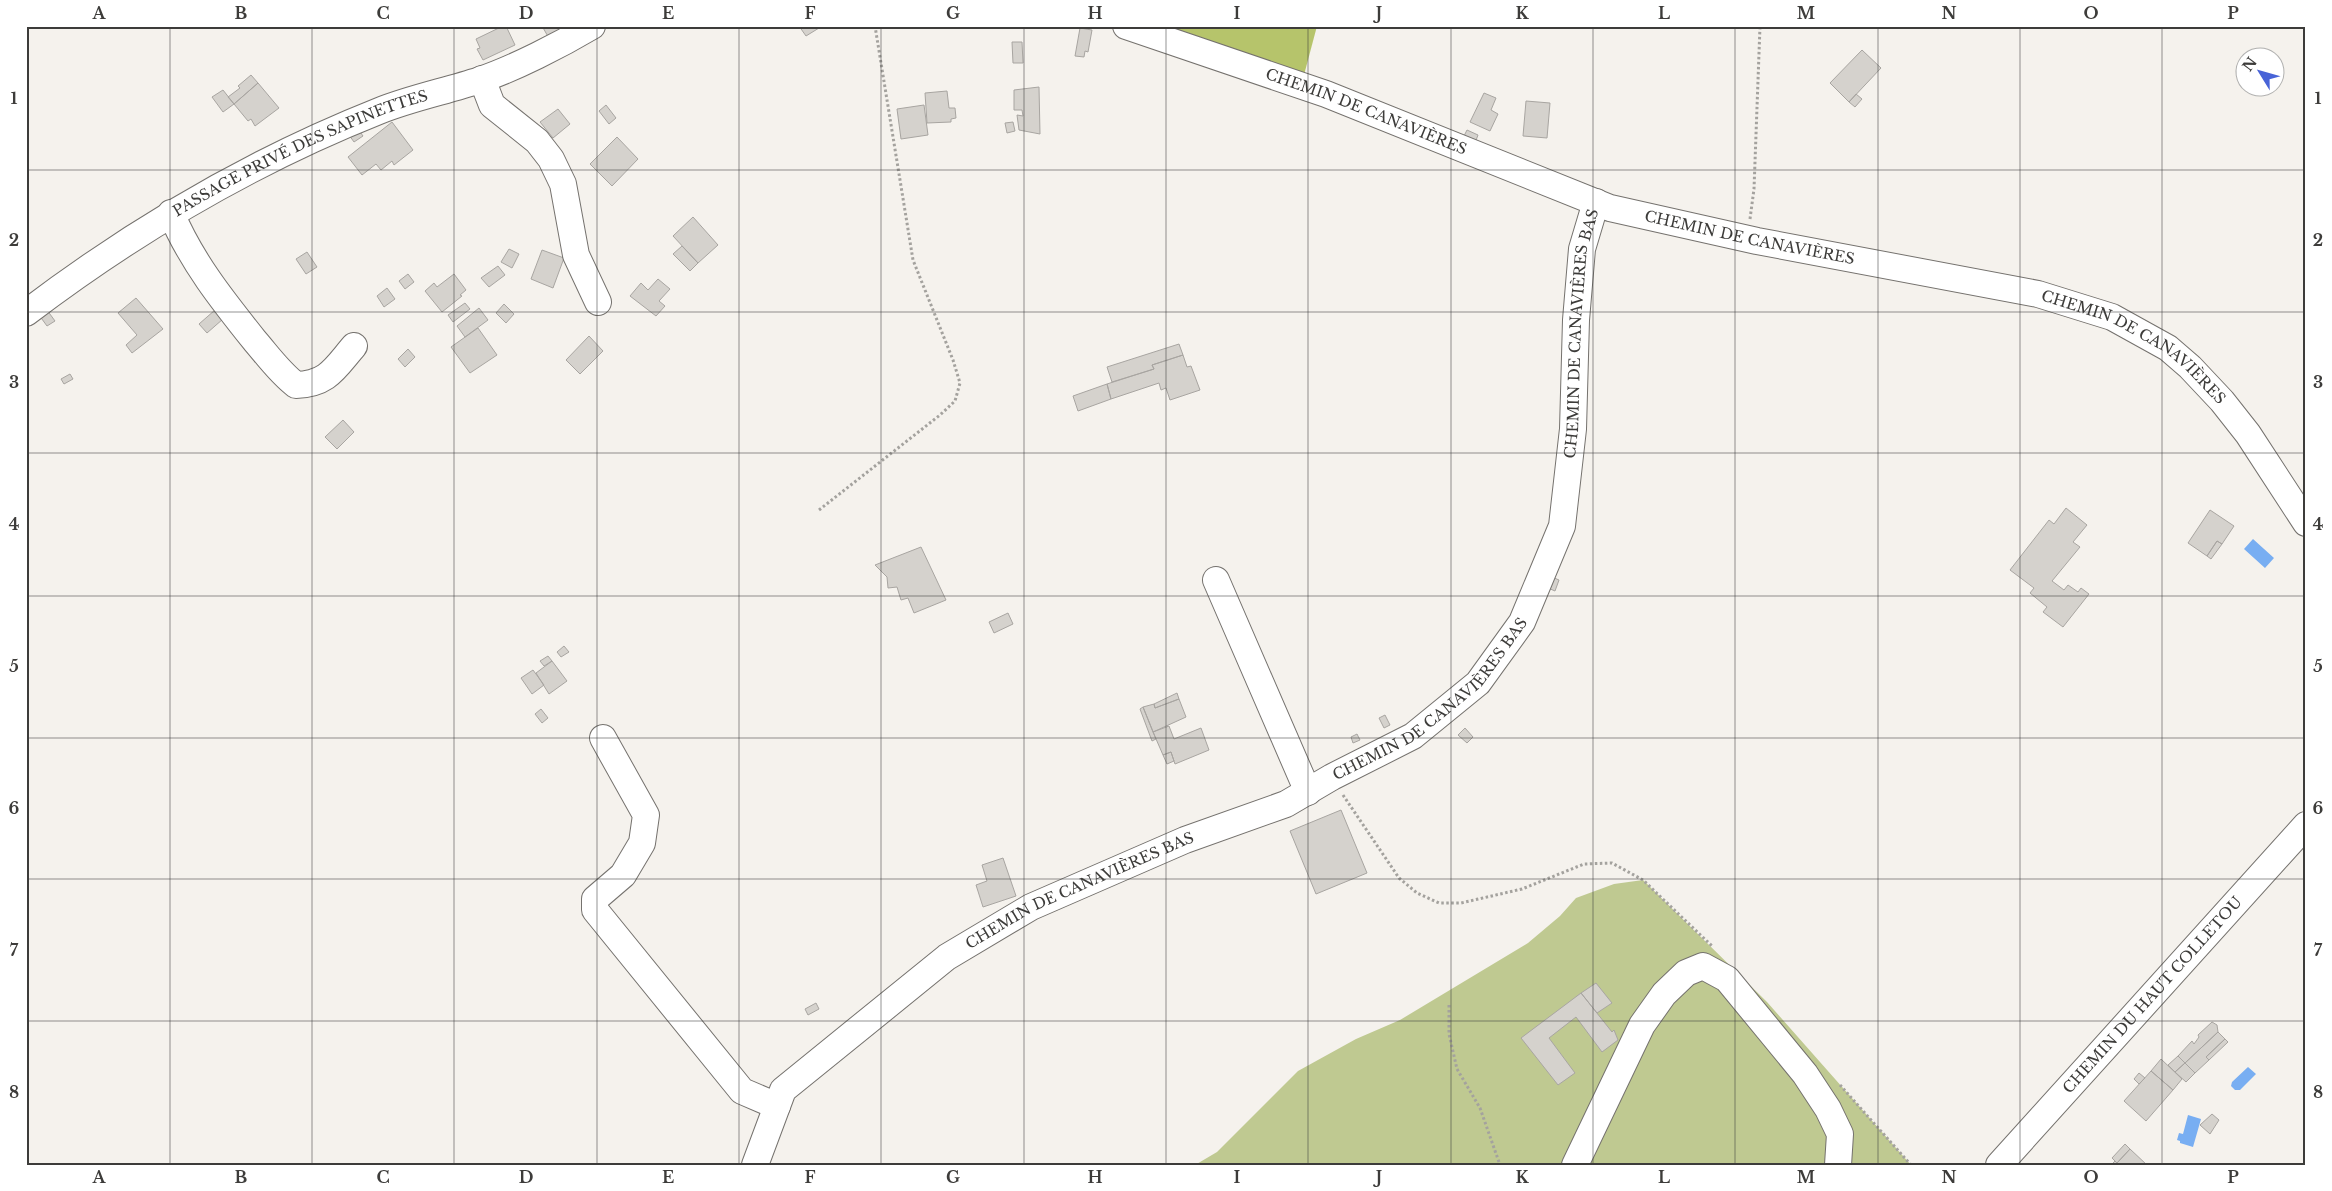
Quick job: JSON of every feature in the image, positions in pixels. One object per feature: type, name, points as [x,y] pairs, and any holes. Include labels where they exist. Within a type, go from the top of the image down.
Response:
[{"type":"street","name":"PASSAGE PRIVÉ DES SAPINETTES","points":[[26,312],[171,214],[318,136],[381,110],[482,79],[567,40],[592,26]]},
{"type":"street","name":"CHEMIN DE CANAVIÈRES","points":[[1126,26],[1326,94],[1610,208],[1757,241],[2038,294],[2112,316],[2168,348],[2190,367],[2222,401],[2248,434],[2306,523]]},
{"type":"street","points":[[482,79],[492,105],[537,142],[551,159],[563,184],[576,255],[598,302]]},
{"type":"street","name":"CHEMIN DE CANAVIÈRES BAS","points":[[755,1165],[783,1090],[947,956],[1031,907],[1185,840],[1286,804],[1413,736],[1478,684],[1522,622],[1562,526],[1573,429],[1576,320],[1582,249],[1596,202]]},
{"type":"street","points":[[171,214],[194,259],[234,315],[285,376],[296,385],[317,383],[331,373],[354,346]]},
{"type":"street","points":[[1216,580],[1308,792]]},
{"type":"street","points":[[603,738],[646,815],[642,843],[623,875],[595,899],[595,910],[742,1092],[777,1106]]},
{"type":"street","name":"CHEMIN DU HAUT COLLETOU","points":[[1999,1165],[2306,825]]},
{"type":"street","points":[[1575,1165],[1642,1025],[1664,994],[1686,973],[1703,966],[1727,979],[1805,1074],[1828,1109],[1840,1134],[1838,1165]]},
{"type":"path","points":[[819,510],[940,415],[955,401],[960,384],[913,260],[874,26]]},
{"type":"path","points":[[1757,241],[1750,223],[1754,189],[1760,26]]},
{"type":"path","points":[[1332,778],[1399,878],[1417,893],[1440,903],[1461,903],[1522,889],[1584,864],[1612,863],[1644,880],[1716,950]]},
{"type":"path","points":[[1449,1005],[1449,1034],[1457,1069],[1480,1108],[1500,1165]]},
{"type":"path","points":[[1839,1083],[1911,1165]]},
{"type":"green space","points":[[1160,26],[1317,26],[1304,75]]},
{"type":"green space","points":[[1643,880],[1767,1002],[1911,1165],[1195,1165],[1217,1152],[1298,1071],[1356,1039],[1400,1020],[1528,943],[1560,916],[1576,898],[1614,884]]},
{"type":"water","points":[[2253,539],[2274,558],[2265,568],[2244,549]]},
{"type":"water","points":[[2248,1067],[2256,1074],[2240,1090],[2235,1090],[2231,1086],[2232,1082]]},
{"type":"water","points":[[2188,1115],[2201,1119],[2193,1147],[2180,1143],[2177,1140],[2179,1133],[2183,1134]]},
{"type":"building","points":[[506,26],[515,45],[483,60],[477,49],[480,48],[476,39]]},
{"type":"building","points":[[542,26],[569,26],[550,40]]},
{"type":"building","points":[[799,26],[818,26],[819,28],[806,36]]},
{"type":"building","points":[[1080,28],[1092,30],[1088,52],[1085,51],[1084,57],[1075,56]]},
{"type":"building","points":[[1012,42],[1022,42],[1023,63],[1013,63]]},
{"type":"building","points":[[1862,50],[1881,68],[1849,102],[1830,83]]},
{"type":"building","points":[[251,75],[258,83],[234,104],[228,97],[240,88],[238,86]]},
{"type":"building","points":[[258,83],[279,108],[255,126],[251,119],[248,121],[234,104]]},
{"type":"building","points":[[1039,87],[1040,134],[1019,130],[1017,115],[1023,116],[1022,110],[1014,110],[1014,90]]},
{"type":"building","points":[[223,90],[234,104],[223,112],[212,97]]},
{"type":"building","points":[[947,91],[949,108],[955,108],[956,118],[951,119],[951,122],[927,123],[925,93]]},
{"type":"building","points":[[1484,93],[1496,98],[1491,110],[1498,114],[1490,131],[1470,122]]},
{"type":"building","points":[[1856,94],[1862,99],[1855,107],[1849,102]]},
{"type":"building","points":[[1526,101],[1550,103],[1547,138],[1523,136]]},
{"type":"building","points":[[606,105],[616,118],[609,124],[599,111]]},
{"type":"building","points":[[924,105],[928,135],[901,139],[897,109]]},
{"type":"building","points":[[558,109],[570,124],[553,138],[540,122]]},
{"type":"building","points":[[392,122],[413,150],[394,165],[392,161],[381,170],[376,164],[362,175],[348,157]]},
{"type":"building","points":[[1013,122],[1015,131],[1007,133],[1005,123]]},
{"type":"building","points":[[358,129],[363,136],[354,142],[349,135]]},
{"type":"building","points":[[1467,130],[1478,135],[1475,143],[1463,138]]},
{"type":"building","points":[[617,137],[638,159],[612,186],[590,164]]},
{"type":"building","points":[[693,217],[718,245],[698,263],[673,236]]},
{"type":"building","points":[[682,246],[698,263],[690,271],[673,254]]},
{"type":"building","points":[[509,249],[519,254],[512,268],[501,262]]},
{"type":"building","points":[[542,250],[564,258],[553,288],[531,279]]},
{"type":"building","points":[[307,252],[317,267],[306,274],[296,259]]},
{"type":"building","points":[[498,266],[505,275],[489,287],[481,278]]},
{"type":"building","points":[[408,274],[414,282],[405,289],[399,281]]},
{"type":"building","points":[[454,274],[466,290],[460,295],[462,296],[442,312],[425,291],[434,283],[437,287]]},
{"type":"building","points":[[658,279],[670,289],[659,301],[665,306],[656,316],[630,296],[641,283],[648,290]]},
{"type":"building","points":[[387,288],[395,299],[384,307],[377,296]]},
{"type":"building","points":[[136,298],[163,329],[132,353],[126,345],[137,335],[118,313]]},
{"type":"building","points":[[465,303],[470,309],[453,322],[448,315]]},
{"type":"building","points":[[504,304],[514,314],[506,323],[496,313]]},
{"type":"building","points":[[479,308],[488,320],[465,337],[457,326]]},
{"type":"building","points":[[47,310],[55,321],[47,326],[39,315]]},
{"type":"building","points":[[215,310],[223,319],[207,333],[199,324]]},
{"type":"building","points":[[478,328],[497,355],[470,373],[451,347]]},
{"type":"building","points":[[589,336],[603,351],[580,374],[566,360]]},
{"type":"building","points":[[1179,344],[1183,355],[1152,365],[1154,369],[1112,382],[1107,367]]},
{"type":"building","points":[[408,349],[415,357],[405,367],[398,359]]},
{"type":"building","points":[[1183,355],[1187,367],[1191,366],[1200,390],[1170,400],[1166,388],[1161,390],[1159,383],[1111,399],[1107,384],[1154,369],[1152,365]]},
{"type":"building","points":[[70,374],[73,379],[64,384],[61,379]]},
{"type":"building","points":[[1107,384],[1111,399],[1078,411],[1073,396]]},
{"type":"building","points":[[343,420],[354,432],[337,449],[325,437]]},
{"type":"building","points":[[2066,508],[2087,525],[2073,542],[2080,547],[2052,581],[2064,590],[2068,585],[2078,592],[2081,588],[2089,594],[2063,627],[2043,612],[2047,607],[2030,593],[2034,588],[2010,570],[2049,520],[2054,524]]},
{"type":"building","points":[[2210,510],[2234,526],[2222,544],[2217,541],[2207,556],[2188,543]]},
{"type":"building","points":[[2217,541],[2222,544],[2211,559],[2207,556]]},
{"type":"building","points":[[921,547],[946,600],[914,613],[908,598],[901,600],[897,587],[888,588],[887,577],[875,565]]},
{"type":"building","points":[[1552,577],[1559,580],[1555,591],[1548,588]]},
{"type":"building","points":[[1008,613],[1013,624],[994,633],[989,622]]},
{"type":"building","points":[[564,646],[569,652],[561,657],[557,652]]},
{"type":"building","points":[[548,656],[552,661],[544,666],[540,661]]},
{"type":"building","points":[[552,661],[567,681],[549,694],[536,673]]},
{"type":"building","points":[[533,670],[544,685],[532,694],[521,678]]},
{"type":"building","points":[[1177,693],[1179,699],[1155,708],[1154,704]]},
{"type":"building","points":[[1179,699],[1186,717],[1153,732],[1143,707],[1154,704],[1155,708]]},
{"type":"building","points":[[1143,707],[1156,739],[1152,741],[1140,709]]},
{"type":"building","points":[[541,709],[548,718],[542,723],[535,714]]},
{"type":"building","points":[[1385,715],[1390,725],[1384,728],[1379,718]]},
{"type":"building","points":[[1169,726],[1174,739],[1201,728],[1209,750],[1175,764],[1171,752],[1163,755],[1153,732]]},
{"type":"building","points":[[1465,728],[1473,737],[1467,743],[1458,735]]},
{"type":"building","points":[[1357,734],[1360,740],[1353,743],[1351,737]]},
{"type":"building","points":[[1171,752],[1174,761],[1167,764],[1163,755]]},
{"type":"building","points":[[1341,810],[1367,873],[1316,894],[1290,831]]},
{"type":"building","points":[[1003,858],[1016,896],[983,907],[976,885],[987,881],[982,865]]},
{"type":"building","points":[[1596,983],[1612,1003],[1597,1013],[1581,993]]},
{"type":"building","points":[[1581,993],[1612,1032],[1614,1030],[1618,1040],[1602,1052],[1576,1017],[1549,1038],[1575,1073],[1558,1085],[1521,1038]]},
{"type":"building","points":[[816,1003],[819,1009],[808,1015],[805,1009]]},
{"type":"building","points":[[2212,1022],[2217,1025],[2218,1032],[2185,1063],[2178,1056],[2192,1041],[2194,1044],[2199,1037],[2198,1035]]},
{"type":"building","points":[[2218,1032],[2225,1039],[2206,1057],[2209,1060],[2195,1073],[2185,1063]]},
{"type":"building","points":[[2225,1039],[2228,1042],[2209,1060],[2206,1057]]},
{"type":"building","points":[[2178,1056],[2185,1063],[2175,1072],[2168,1065]]},
{"type":"building","points":[[2161,1059],[2182,1079],[2173,1090],[2151,1071]]},
{"type":"building","points":[[2185,1063],[2195,1073],[2186,1082],[2175,1072]]},
{"type":"building","points":[[2151,1071],[2173,1090],[2146,1121],[2124,1101]]},
{"type":"building","points":[[2139,1073],[2145,1078],[2139,1084],[2134,1079]]},
{"type":"building","points":[[2212,1114],[2219,1120],[2210,1134],[2200,1125]]},
{"type":"building","points":[[2125,1144],[2130,1149],[2117,1163],[2112,1158]]},
{"type":"building","points":[[2130,1149],[2147,1165],[2111,1165],[2115,1161],[2117,1163]]}]
